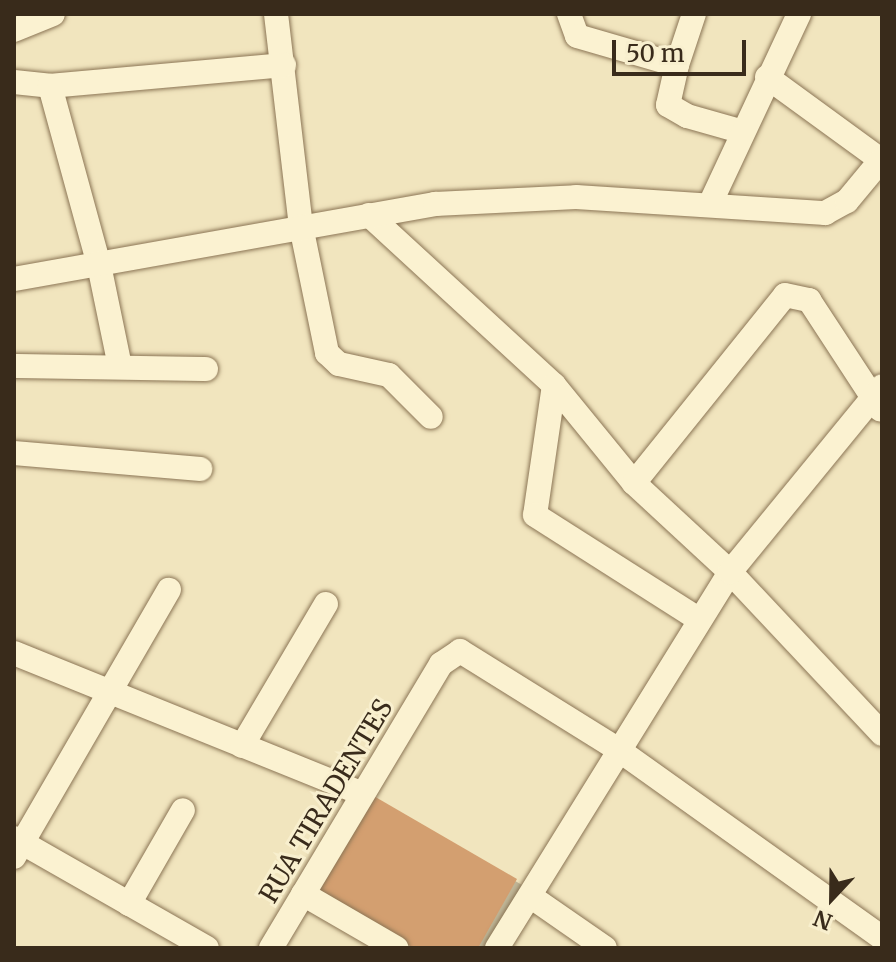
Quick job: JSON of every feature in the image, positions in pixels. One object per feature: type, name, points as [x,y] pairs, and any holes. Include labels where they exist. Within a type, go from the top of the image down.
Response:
[{"type":"street","points":[[14,30],[51,14]]},
{"type":"street","points":[[276,14],[301,226],[327,353],[339,364],[389,375],[431,417]]},
{"type":"street","points":[[569,14],[577,36],[677,65]]},
{"type":"street","points":[[694,14],[667,92],[668,105],[687,116],[740,131]]},
{"type":"street","points":[[711,202],[740,131],[799,14]]},
{"type":"street","points":[[14,82],[50,86],[284,65]]},
{"type":"street","points":[[14,279],[435,204],[576,197],[711,202],[825,213],[847,201],[882,160],[767,77]]},
{"type":"street","points":[[50,86],[99,265],[120,366]]},
{"type":"street","points":[[369,215],[554,385],[634,483],[730,572],[882,734]]},
{"type":"street","points":[[497,948],[616,748],[730,572],[879,399],[809,300],[785,295],[634,483]]},
{"type":"street","points":[[14,366],[206,369]]},
{"type":"street","points":[[554,385],[535,515],[698,619]]},
{"type":"street","points":[[14,453],[200,469]]},
{"type":"street","points":[[169,590],[17,846],[207,948]]},
{"type":"street","points":[[242,746],[326,604]]},
{"type":"street","name":"RUA TIRADENTES","points":[[280,945],[303,894],[361,793],[446,656],[460,651],[616,748]]},
{"type":"street","points":[[14,653],[361,793]]},
{"type":"street","points":[[616,748],[882,938]]},
{"type":"street","points":[[129,904],[183,810]]},
{"type":"street","points":[[303,894],[396,948]]},
{"type":"street","points":[[530,896],[605,948]]},
{"type":"building","points":[[372,795],[517,879],[478,948],[414,948],[315,895]]}]
